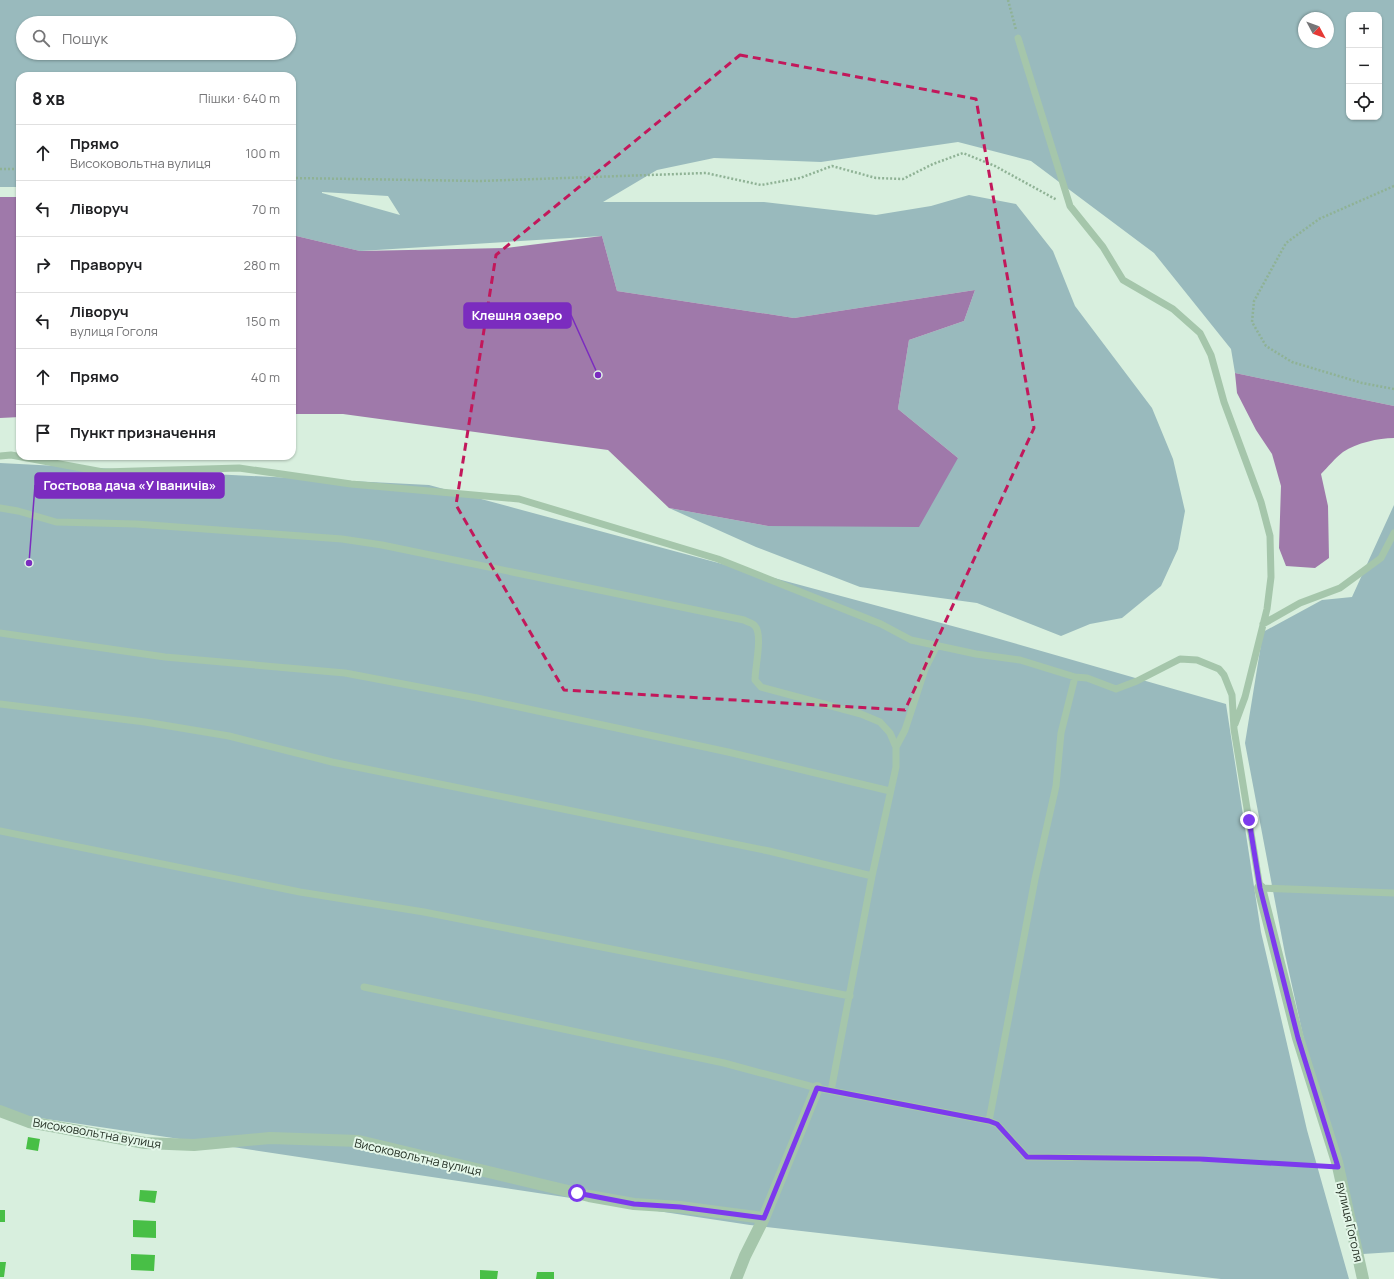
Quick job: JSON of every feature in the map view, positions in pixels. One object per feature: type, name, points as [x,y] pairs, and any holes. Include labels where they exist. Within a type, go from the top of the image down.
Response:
[{"type":"street","name":"вулиця Гоголя","points":[[1260,888],[1298,1038],[1338,1167],[1363,1279]]},
{"type":"street","points":[[736,1279],[745,1256],[764,1218],[817,1088]]},
{"type":"street","name":"Високовольтна вулиця","points":[[0,1111],[30,1122],[152,1144],[194,1145],[270,1138],[359,1141],[589,1196],[634,1204],[680,1207],[764,1218]]},
{"type":"lane","points":[[1018,38],[1070,206],[1103,247],[1123,280],[1173,309],[1200,333],[1211,355],[1222,396],[1261,502],[1270,536],[1271,577],[1263,624],[1245,697],[1234,729]]},
{"type":"lane","points":[[0,456],[16,456]]},
{"type":"lane","points":[[38,460],[103,472],[239,468],[351,484],[519,499],[718,559],[881,624],[911,640],[937,644],[976,654],[1020,660],[1075,677],[1087,678],[1116,689],[1138,681],[1180,659],[1197,660],[1219,669],[1224,675],[1232,695],[1234,729],[1260,888],[1394,893]]},
{"type":"lane","points":[[0,508],[18,511],[56,522],[136,524],[334,538],[362,542],[744,620],[754,625],[758,631],[755,680],[761,687],[861,714],[880,722],[890,733],[896,747],[896,767],[872,876],[831,1091]]},
{"type":"lane","points":[[1263,624],[1300,603],[1340,588],[1381,558],[1394,533]]},
{"type":"lane","points":[[0,633],[165,657],[345,673],[485,700],[728,752],[890,791]]},
{"type":"lane","points":[[896,747],[905,730],[925,669],[937,644]]},
{"type":"lane","points":[[989,1121],[1035,879],[1056,786],[1061,733],[1075,677]]},
{"type":"lane","points":[[0,704],[145,722],[229,736],[332,762],[769,852],[872,876]]},
{"type":"lane","points":[[0,831],[300,892],[439,915],[850,996]]},
{"type":"lane","points":[[364,987],[724,1063],[817,1088],[989,1121],[997,1124],[1027,1157],[1200,1159]]},
{"type":"path","points":[[1008,0],[1018,38]]},
{"type":"path","points":[[296,178],[480,181],[706,173],[762,185],[800,178],[832,166],[876,178],[903,179],[933,164],[963,153],[995,166],[1070,206]]},
{"type":"path","points":[[0,169],[16,169]]},
{"type":"path","points":[[1394,186],[1319,218],[1286,243],[1254,301],[1252,322],[1266,346],[1292,362],[1362,383],[1394,389]]},
{"type":"path","points":[[1200,1159],[1338,1167]]},
{"type":"highlighted area","points":[[740,55],[976,99],[1034,428],[905,710],[564,690],[456,505],[496,255]]},
{"type":"shaded area","points":[[0,0],[1394,0],[1394,406],[1235,373],[1231,349],[1154,253],[1031,161],[958,142],[821,162],[714,158],[657,170],[603,202],[764,202],[876,215],[931,206],[969,195],[1016,204],[1053,251],[1075,306],[1152,408],[1173,459],[1185,511],[1178,549],[1161,586],[1122,618],[1090,624],[1061,636],[977,603],[860,587],[756,547],[669,508],[768,526],[958,458],[898,409],[909,340],[964,321],[975,290],[794,318],[617,291],[602,236],[360,251],[296,236],[296,72],[16,72],[16,187],[0,187]],"holes":[[[322,192],[388,196],[400,215]]]},
{"type":"shaded area","points":[[0,197],[16,197],[16,417],[0,418]]},
{"type":"shaded area","points":[[296,236],[360,251],[505,248],[602,236],[617,291],[794,318],[975,290],[964,321],[909,340],[898,409],[958,458],[919,527],[768,526],[669,508],[608,450],[343,414],[296,414]]},
{"type":"shaded area","points":[[1235,373],[1394,406],[1394,438],[1381,439],[1355,446],[1343,452],[1321,474],[1328,506],[1329,558],[1315,568],[1286,566],[1279,548],[1281,486],[1272,454],[1256,430],[1237,393]]},
{"type":"shaded area","points":[[0,463],[429,485],[982,634],[1226,704],[1261,932],[1307,1130],[1349,1279],[1221,1279],[750,1225],[0,1112]]},
{"type":"shaded area","points":[[1394,505],[1394,1252],[1363,1254],[1308,1058],[1285,954],[1245,743],[1263,632],[1322,600],[1352,597]]},
{"type":"building","points":[[28,1137],[40,1139],[38,1151],[26,1149]]},
{"type":"building","points":[[140,1190],[157,1191],[155,1203],[139,1201]]},
{"type":"building","points":[[0,1210],[5,1210],[5,1222],[0,1222]]},
{"type":"building","points":[[133,1220],[156,1221],[156,1238],[133,1237]]},
{"type":"building","points":[[131,1254],[155,1255],[154,1271],[131,1270]]},
{"type":"building","points":[[0,1262],[6,1262],[4,1277],[0,1277]]},
{"type":"building","points":[[480,1270],[498,1271],[497,1279],[480,1279]]},
{"type":"building","points":[[537,1272],[554,1272],[554,1279],[536,1279]]},
{"type":"place","name":"Клешня озеро","points":[[598,375]]},
{"type":"place","name":"Гостьова дача «У Іваничів»","points":[[29,563]]},
{"type":"route","points":[[577,1193],[634,1204],[680,1207],[764,1218],[817,1088],[989,1121],[997,1124],[1027,1157],[1200,1159],[1338,1167],[1298,1038],[1260,888],[1249,820]]}]
